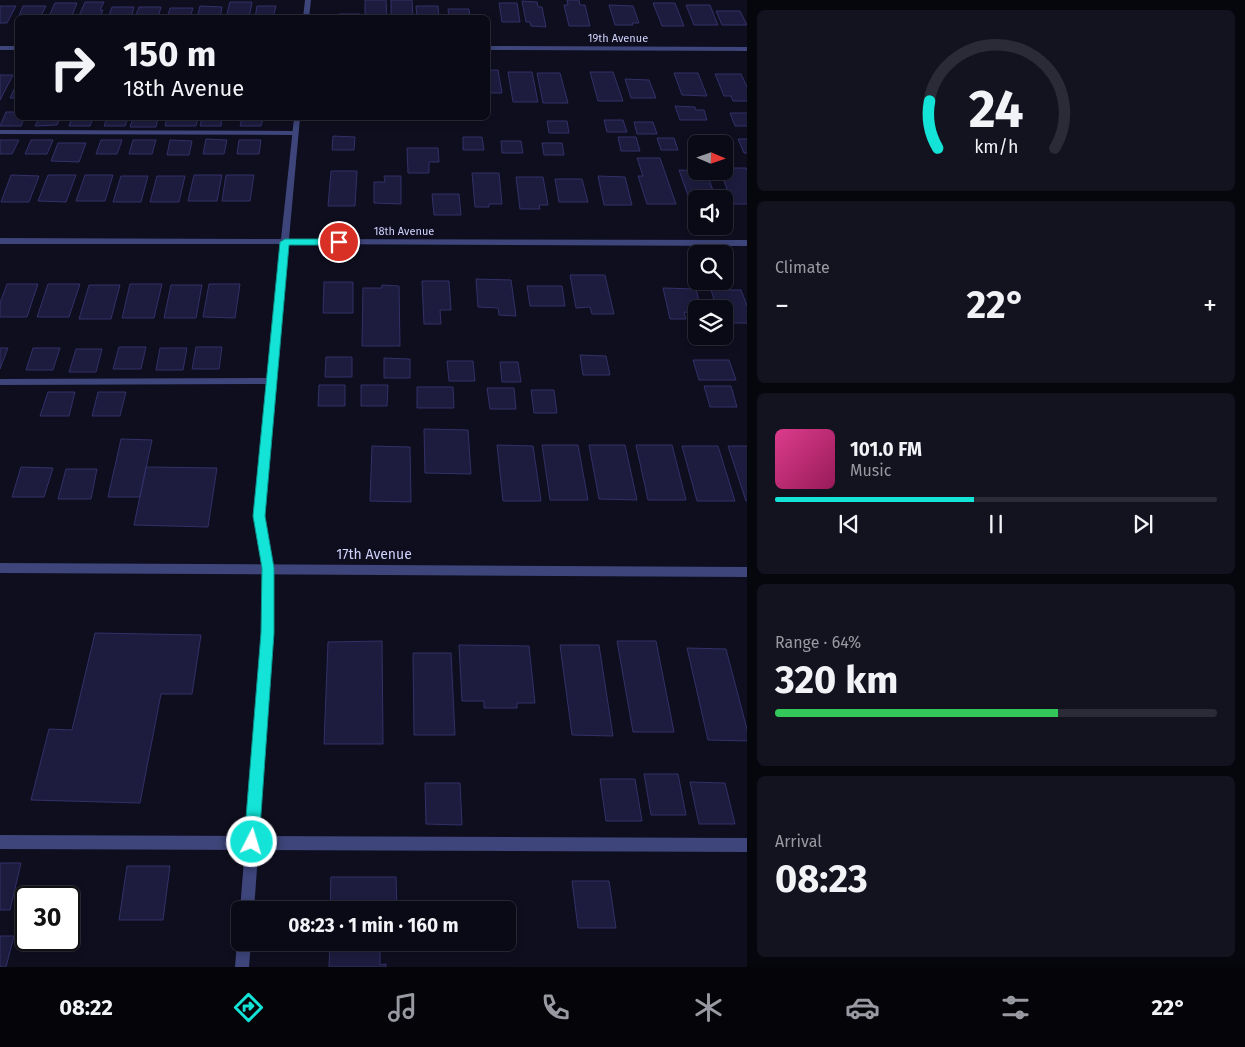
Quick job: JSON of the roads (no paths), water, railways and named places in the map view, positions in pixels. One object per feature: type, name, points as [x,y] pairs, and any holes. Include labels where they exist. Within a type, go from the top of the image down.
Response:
[{"type":"street","points":[[306,15],[308,0]]},
{"type":"street","points":[[0,48],[15,48]]},
{"type":"street","name":"19th Avenue","points":[[490,48],[747,49]]},
{"type":"street","points":[[247,901],[268,633],[268,568],[259,516],[297,120]]},
{"type":"street","points":[[0,132],[295,133]]},
{"type":"street","name":"18th Avenue","points":[[0,242],[747,243]]},
{"type":"street","points":[[0,382],[272,381]]},
{"type":"street","name":"17th Avenue","points":[[0,568],[747,572]]},
{"type":"street","points":[[0,842],[747,845]]},
{"type":"street","points":[[242,967],[243,951]]}]
